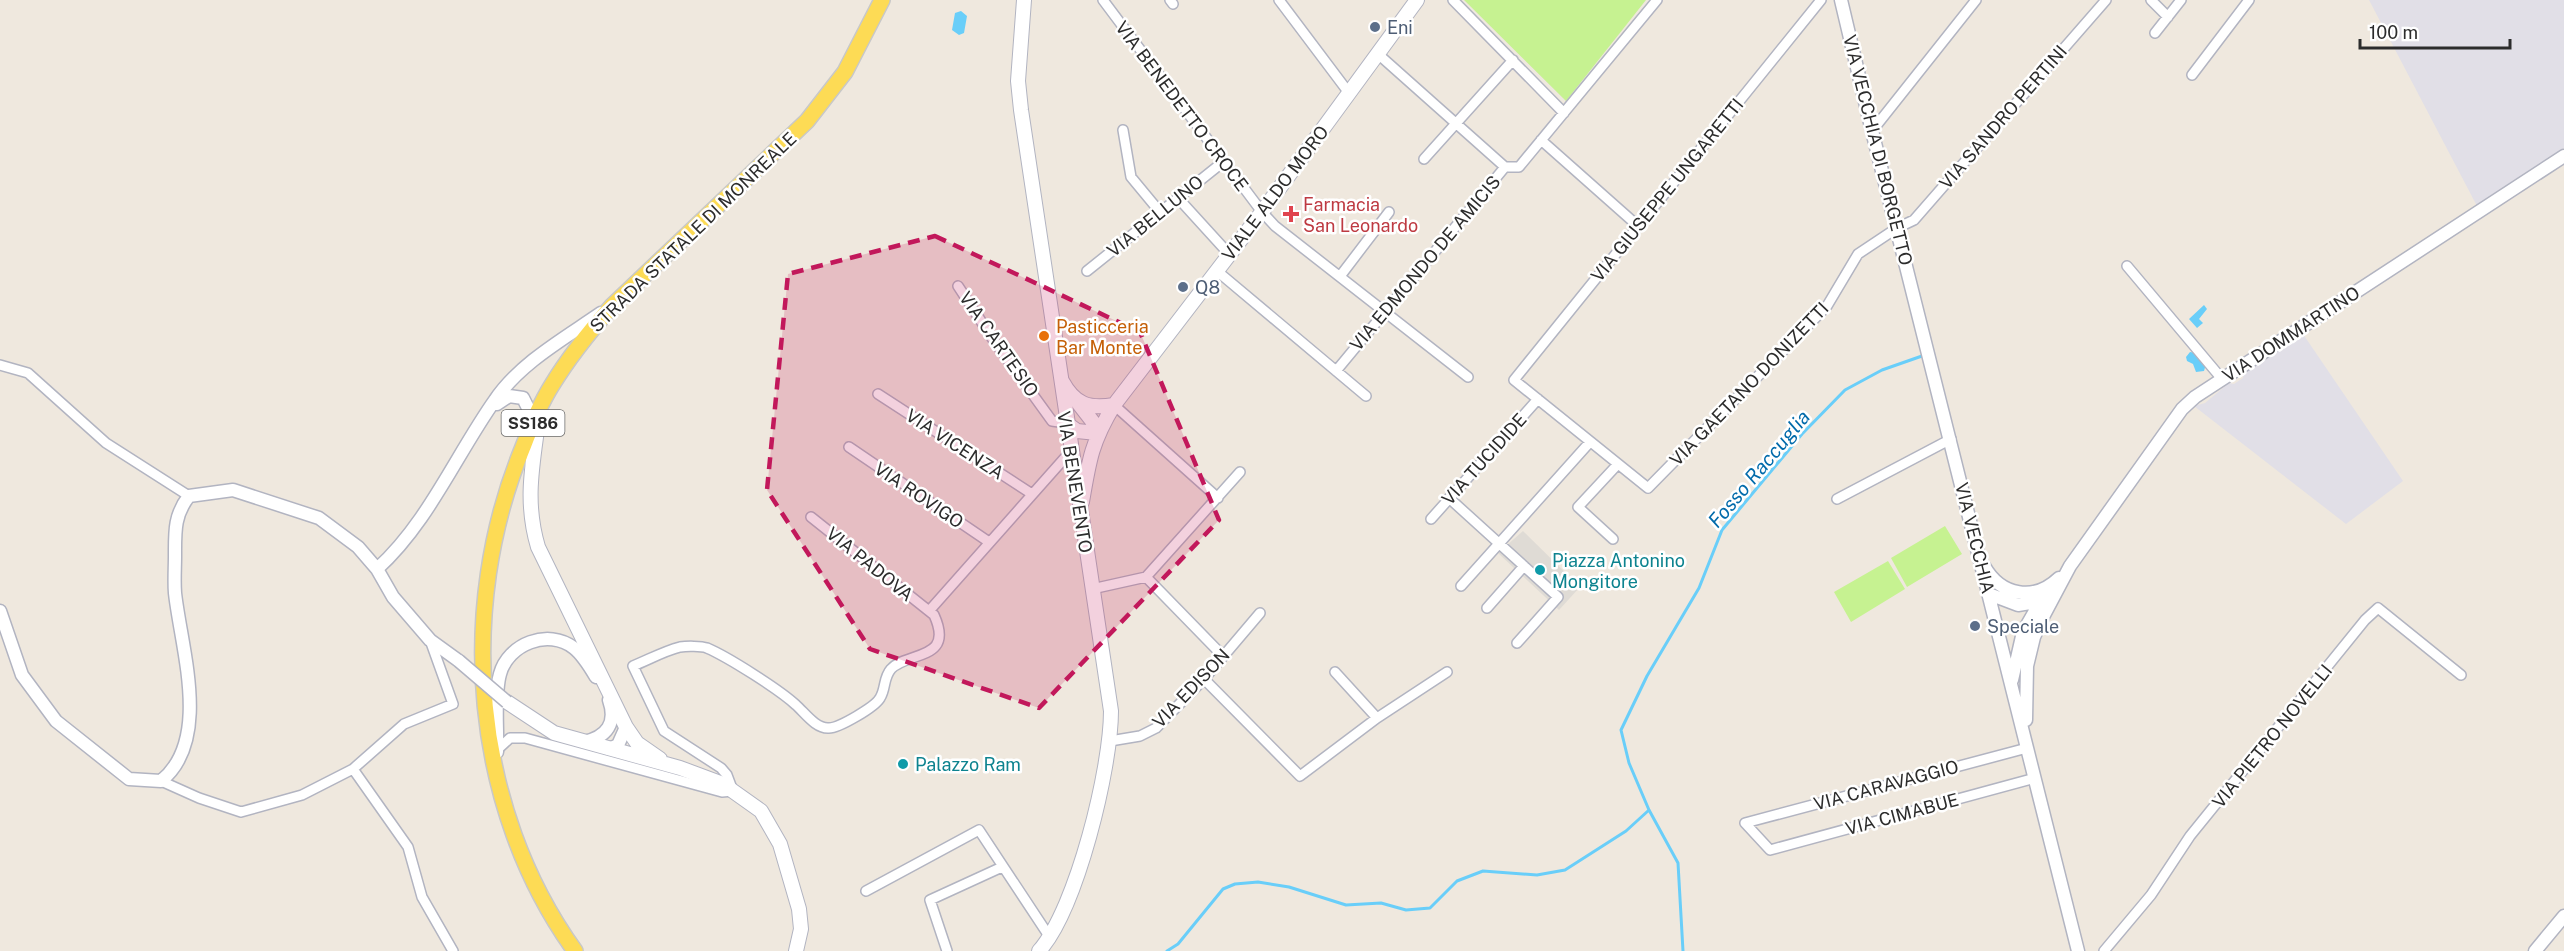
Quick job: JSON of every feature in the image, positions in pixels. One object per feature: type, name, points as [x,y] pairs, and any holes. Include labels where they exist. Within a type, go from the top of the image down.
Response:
[{"type":"main road","name":"STRADA STATALE DI MONREALE","points":[[575,951],[536,886],[515,837],[497,773],[484,693],[482,628],[485,597],[501,510],[513,472],[551,386],[586,334],[612,306],[807,120],[845,72],[882,0]]},
{"type":"main road","name":"VIA BENEVENTO","points":[[1024,0],[1018,81],[1021,110],[1070,452],[1111,711],[1110,741],[1097,801],[1072,891],[1064,911],[1039,951]]},
{"type":"main road","name":"VIALE ALDO MORO","points":[[1080,516],[1088,464],[1097,433],[1114,405],[1262,212],[1417,0]]},
{"type":"main road","points":[[1059,377],[1068,393],[1087,411],[1097,433]]},
{"type":"main road","points":[[1079,404],[1090,407],[1114,405]]},
{"type":"main road","points":[[537,415],[529,487],[532,526],[548,572],[626,727],[638,743],[670,765]]},
{"type":"main road","points":[[1066,423],[1077,431],[1097,433]]},
{"type":"main road","points":[[507,702],[554,733],[670,765],[723,784],[761,812],[780,844],[799,909],[801,929],[796,951]]},
{"type":"street","name":"VIA BENEDETTO CROCE","points":[[1104,0],[1223,162],[1275,226],[1341,275],[1468,376]]},
{"type":"street","points":[[1279,0],[1349,93]]},
{"type":"street","points":[[1453,0],[1564,113]]},
{"type":"street","name":"VIA EDMONDO DE AMICIS","points":[[1336,371],[1505,167],[1519,167],[1657,0]]},
{"type":"street","name":"VIA GIUSEPPE UNGARETTI","points":[[1538,399],[1514,380],[1821,0]]},
{"type":"street","name":"VIA VECCHIA DI BORGETTO","points":[[1841,0],[1916,300]]},
{"type":"street","points":[[1872,131],[1976,0]]},
{"type":"street","name":"VIA SANDRO PERTINI","points":[[1897,228],[1914,220],[2106,0]]},
{"type":"street","points":[[2151,0],[2168,17]]},
{"type":"street","points":[[2155,33],[2181,0]]},
{"type":"street","points":[[2192,75],[2249,0]]},
{"type":"street","points":[[1378,54],[1505,167]]},
{"type":"street","points":[[1424,159],[1513,60]]},
{"type":"street","points":[[1123,130],[1131,177],[1160,212]]},
{"type":"street","points":[[1541,140],[1638,226]]},
{"type":"street","name":"VIA DOMMARTINO","points":[[2050,593],[2182,409],[2222,379],[2564,156]]},
{"type":"street","name":"VIA BELLUNO","points":[[1087,271],[1223,162]]},
{"type":"street","points":[[1178,198],[1229,254]]},
{"type":"street","points":[[1341,275],[1389,212]]},
{"type":"street","name":"VIA GAETANO DONIZETTI","points":[[1618,464],[1648,488],[1827,306],[1858,254],[1897,228]]},
{"type":"street","points":[[2127,266],[2222,379]]},
{"type":"street","points":[[1217,271],[1366,396]]},
{"type":"street","name":"VIA CARTESIO","points":[[958,286],[994,341],[1052,421],[1066,423]]},
{"type":"street","name":"VIA VECCHIA","points":[[1916,300],[2078,951]]},
{"type":"street","points":[[377,569],[396,552],[496,398],[529,364],[612,306]]},
{"type":"street","points":[[0,365],[28,373],[106,443],[189,496],[233,490],[281,503],[319,518],[358,547],[377,569],[393,597],[430,640],[507,702]]},
{"type":"street","name":"VIA VICENZA","points":[[878,394],[1032,494]]},
{"type":"street","points":[[482,421],[504,398],[517,396],[537,415]]},
{"type":"street","points":[[1538,399],[1618,464],[1578,507],[1613,539]]},
{"type":"street","name":"VIA TUCIDIDE","points":[[1431,519],[1538,399]]},
{"type":"street","points":[[1114,405],[1218,498]]},
{"type":"street","points":[[1837,499],[1951,439]]},
{"type":"street","points":[[1461,586],[1590,442]]},
{"type":"street","name":"VIA ROVIGO","points":[[849,447],[989,542]]},
{"type":"street","points":[[498,749],[510,738],[525,738],[722,792],[733,791],[727,775],[721,768],[664,731],[633,666],[681,647],[705,647],[793,702],[818,725],[831,728],[877,702],[885,678],[895,665],[930,652],[936,642],[938,631],[936,621],[929,611],[1070,452]]},
{"type":"street","points":[[1092,589],[1146,577],[1240,472]]},
{"type":"street","points":[[161,781],[174,770],[187,741],[189,670],[175,592],[175,538],[178,509],[189,496]]},
{"type":"street","points":[[1449,498],[1522,569],[1558,597],[1518,643]]},
{"type":"street","name":"VIA PADOVA","points":[[811,517],[929,611]]},
{"type":"street","points":[[1980,558],[1988,572],[2003,588],[2023,593],[2050,593]]},
{"type":"street","points":[[1487,608],[1522,569]]},
{"type":"street","points":[[1146,577],[1223,656]]},
{"type":"street","points":[[2011,684],[2023,632],[2039,603],[2050,593]]},
{"type":"street","points":[[2027,748],[2025,699],[2027,666],[2034,637],[2050,593]]},
{"type":"street","points":[[1989,594],[2008,603],[2039,603]]},
{"type":"street","name":"VIA PIETRO NOVELLI","points":[[2104,951],[2151,895],[2190,836],[2365,620],[2378,608],[2461,675]]},
{"type":"street","points":[[0,611],[22,675],[56,721],[129,779],[161,781],[199,798],[241,812],[302,795],[353,769],[404,724],[453,704],[430,640]]},
{"type":"street","name":"VIA EDISON","points":[[1110,741],[1140,736],[1156,728],[1204,679],[1260,613]]},
{"type":"street","points":[[497,773],[499,678],[507,658],[519,647],[547,639],[564,642],[581,655],[605,689],[612,708],[612,722],[606,732],[596,740],[584,742]]},
{"type":"street","points":[[1335,672],[1377,718]]},
{"type":"street","points":[[1204,679],[1300,776],[1377,718],[1448,672]]},
{"type":"street","points":[[609,749],[618,745],[626,727]]},
{"type":"street","name":"VIA CARAVAGGIO","points":[[1770,850],[1745,823],[2027,748]]},
{"type":"street","points":[[353,769],[408,847],[422,897],[453,951]]},
{"type":"street","name":"VIA CIMABUE","points":[[1770,850],[2035,778]]},
{"type":"street","points":[[866,891],[979,830],[1049,936]]},
{"type":"street","points":[[947,951],[930,900],[1002,867]]},
{"type":"street","points":[[2535,951],[2564,916]]},
{"type":"highlighted area","points":[[935,236],[1140,332],[1219,520],[1039,708],[870,649],[767,490],[788,274]]},
{"type":"shaded area","points":[[2369,0],[2564,0],[2564,148],[2477,206]]},
{"type":"shaded area","points":[[2303,334],[2403,481],[2346,524],[2194,406],[2205,403],[2229,383],[2234,384],[2243,378],[2244,372]]},
{"type":"shaded area","name":"Piazza Antonino Mongitore","points":[[1523,531],[1580,587],[1559,610],[1498,553]]},
{"type":"green space","points":[[1464,0],[1646,0],[1566,101]]},
{"type":"green space","points":[[1945,526],[1962,554],[1907,587],[1891,558]]},
{"type":"green space","points":[[1888,561],[1905,589],[1851,622],[1834,592]]},
{"type":"water","points":[[961,11],[967,16],[964,33],[959,35],[952,30],[955,13]]},
{"type":"water","points":[[2204,305],[2207,309],[2199,319],[2203,323],[2197,328],[2189,319]]},
{"type":"water","points":[[2190,352],[2196,353],[2206,364],[2204,371],[2196,372],[2193,364],[2187,361],[2186,357]]},
{"type":"waterway","name":"Fosso Raccuglia","points":[[1683,951],[1678,863],[1649,810],[1629,763],[1621,730],[1647,676],[1699,588],[1722,530],[1802,434],[1845,390],[1882,370],[1922,356]]},
{"type":"waterway","name":"Fosso Raccuglia","points":[[1167,951],[1178,944],[1223,889],[1235,884],[1258,882],[1289,887],[1346,905],[1381,903],[1406,910],[1430,908],[1457,881],[1483,871],[1537,875],[1565,870],[1626,831],[1649,810]]},
{"type":"place","name":"Eni","points":[[1375,27]]},
{"type":"place","name":"Farmacia San Leonardo","points":[[1291,214]]},
{"type":"place","name":"Q8","points":[[1183,287]]},
{"type":"place","name":"Pasticceria Bar Monte","points":[[1044,336]]},
{"type":"place","name":"Piazza Antonino Mongitore","points":[[1540,570]]},
{"type":"place","name":"Speciale","points":[[1975,626]]},
{"type":"place","name":"Palazzo Ram","points":[[903,764]]}]
